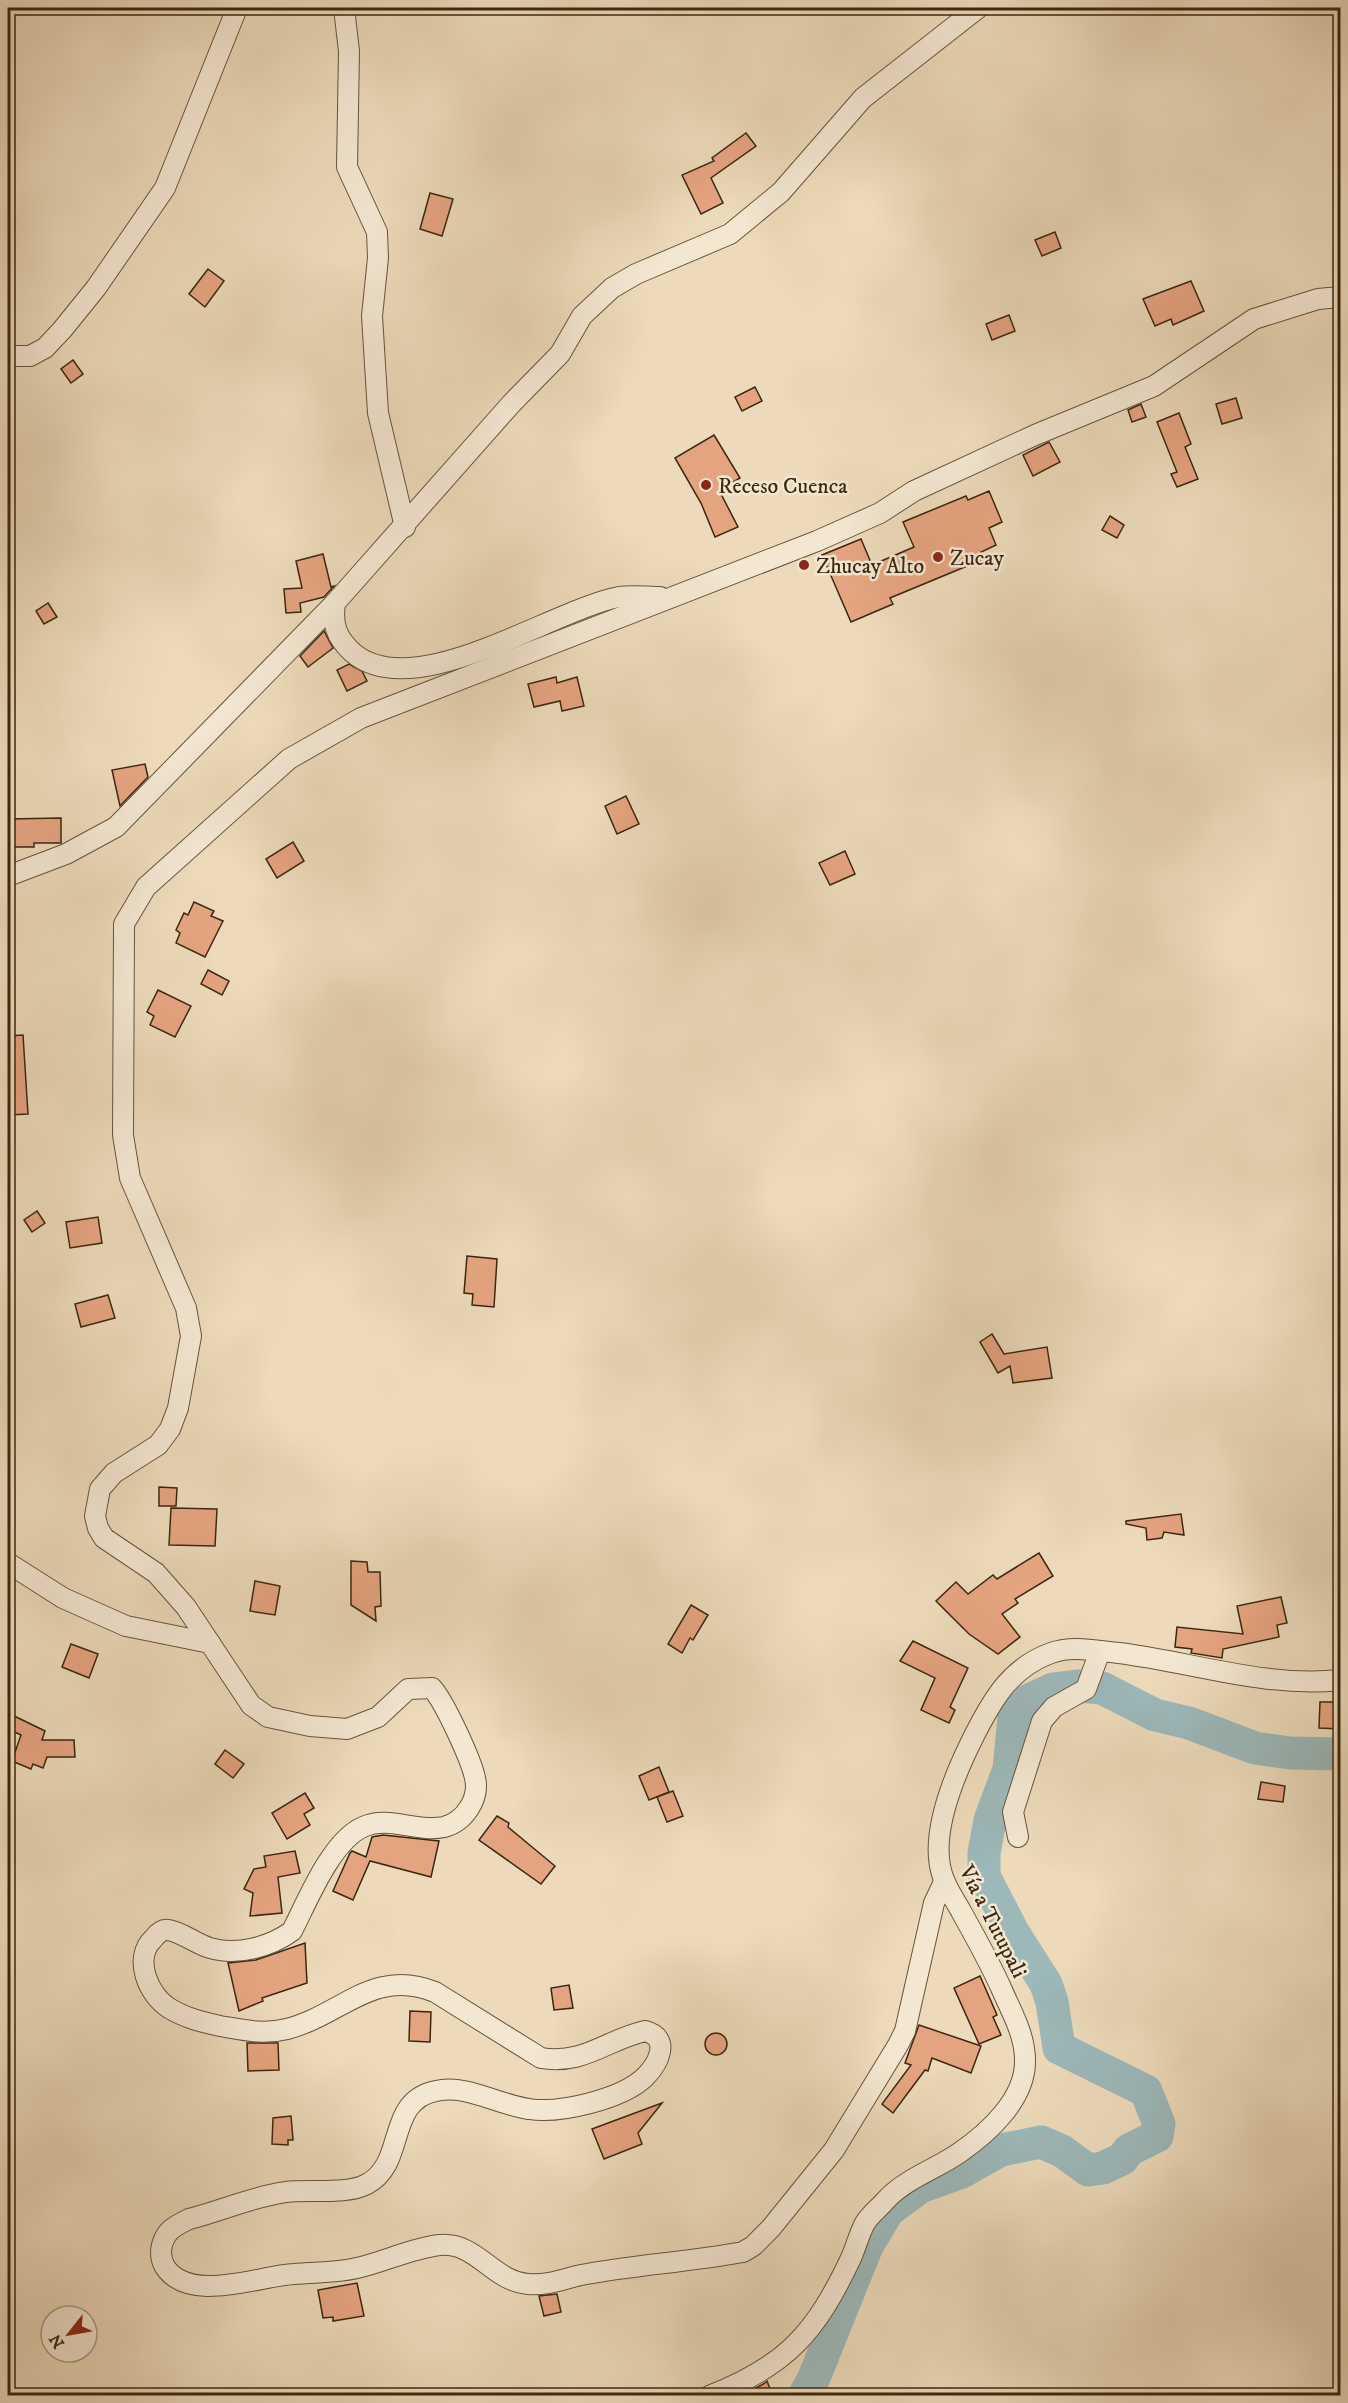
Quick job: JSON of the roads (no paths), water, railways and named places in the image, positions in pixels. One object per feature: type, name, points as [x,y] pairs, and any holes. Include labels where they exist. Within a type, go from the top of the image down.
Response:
[{"type":"street","points":[[8,356],[30,356],[45,348],[96,288],[165,188],[237,8]]},
{"type":"street","points":[[344,8],[349,51],[347,167],[377,232],[378,258],[372,316],[378,413],[405,527]]},
{"type":"street","points":[[8,876],[66,854],[117,827],[335,603],[379,551],[405,527],[512,403],[560,354],[582,316],[612,288],[636,274],[730,234],[781,192],[863,98],[978,8]]},
{"type":"street","points":[[945,1882],[934,1903],[905,2031],[898,2045],[834,2150],[771,2228],[753,2246],[743,2252],[529,2285],[507,2281],[461,2246],[439,2246],[355,2269],[318,2274],[294,2273],[213,2287],[188,2283],[171,2276],[162,2262],[160,2252],[164,2234],[189,2219],[285,2192],[320,2192],[366,2185],[386,2167],[401,2116],[420,2097],[450,2088],[530,2110],[593,2103],[642,2080],[658,2062],[661,2051],[660,2042],[653,2033],[645,2031],[578,2057],[560,2061],[541,2058],[435,1992],[418,1985],[389,1984],[290,2028],[271,2032],[249,2032],[200,2021],[168,2007],[155,1996],[147,1979],[142,1957],[146,1946],[160,1932],[168,1930],[210,1948],[223,1950],[255,1948],[281,1939],[292,1931],[333,1855],[353,1833],[363,1827],[378,1824],[395,1823],[434,1828],[454,1823],[465,1815],[472,1804],[476,1779],[442,1699],[432,1688],[408,1689],[378,1717],[347,1729],[291,1723],[268,1717],[251,1705],[186,1606],[156,1573],[104,1538],[95,1516],[100,1489],[109,1478],[158,1445],[170,1429],[178,1408],[191,1336],[186,1308],[130,1178],[123,1136],[124,924],[129,911],[146,887],[289,759],[361,718],[817,541],[880,513],[914,491],[1035,435],[1154,386],[1254,319],[1290,306],[1341,297]]},
{"type":"street","points":[[335,603],[333,622],[342,642],[361,660],[386,667],[417,668],[489,649],[541,624],[619,597],[675,596]]},
{"type":"street","points":[[8,1563],[63,1598],[126,1626],[210,1643]]},
{"type":"street","name":"Vía a Tutupali","points":[[709,2396],[765,2370],[804,2337],[851,2258],[865,2224],[890,2196],[960,2152],[1009,2106],[1020,2088],[1026,2062],[1021,2031],[991,1965],[945,1882],[940,1858],[942,1821],[957,1769],[993,1699],[1005,1683],[1022,1667],[1053,1652],[1082,1649],[1099,1656],[1153,1657],[1246,1676],[1325,1682],[1341,1680]]},
{"type":"street","points":[[1018,1837],[1013,1812],[1042,1721],[1054,1707],[1086,1689],[1099,1656]]},
{"type":"waterway","points":[[804,2396],[813,2380],[867,2246],[888,2211],[920,2187],[962,2172],[1001,2150],[1041,2142],[1062,2151],[1088,2170],[1103,2168],[1122,2159],[1129,2150],[1157,2136],[1159,2124],[1146,2091],[1059,2048],[1052,2002],[1046,1984],[1013,1932],[984,1876],[984,1853],[990,1820],[1009,1769],[1014,1717],[1029,1700],[1053,1689],[1077,1686],[1102,1688],[1155,1715],[1189,1723],[1255,1748],[1290,1753],[1340,1754]]},
{"type":"place","name":"Receso Cuenca","points":[[706,485]]},
{"type":"place","name":"Zucay","points":[[938,557]]},
{"type":"place","name":"Zhucay Alto","points":[[804,565]]}]
